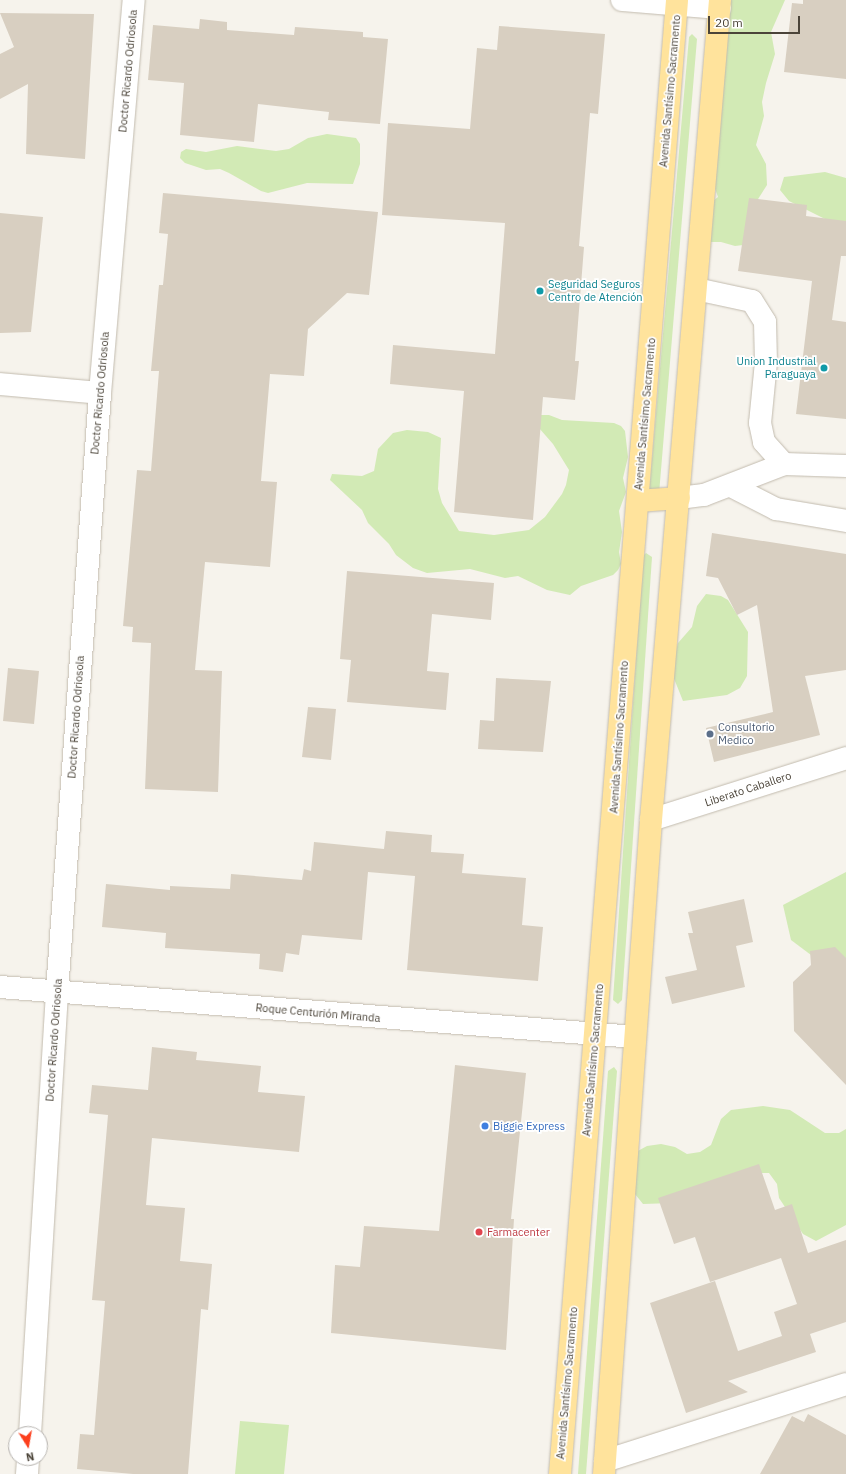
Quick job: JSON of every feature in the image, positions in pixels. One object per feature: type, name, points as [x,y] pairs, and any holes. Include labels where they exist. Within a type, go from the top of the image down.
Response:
[{"type":"main road","name":"Avenida Santísimo Sacramento","points":[[560,1474],[677,2]]},
{"type":"main road","points":[[605,1467],[651,820],[720,4]]},
{"type":"main road","points":[[638,501],[679,498]]},
{"type":"street","name":"Doctor Ricardo Odriosola","points":[[30,1426],[57,992],[100,393],[134,0]]},
{"type":"street","points":[[622,0],[720,4]]},
{"type":"street","points":[[696,289],[752,301],[765,322],[766,362],[760,423],[764,442],[784,464]]},
{"type":"street","points":[[0,384],[100,393]]},
{"type":"street","points":[[679,498],[704,495],[731,486],[784,464],[846,466]]},
{"type":"street","points":[[731,486],[776,509],[846,521]]},
{"type":"street","name":"Liberato Caballero","points":[[651,820],[846,758]]},
{"type":"street","name":"Roque Centurión Miranda","points":[[0,987],[595,1035],[636,1037]]},
{"type":"street","points":[[605,1467],[846,1384]]},
{"type":"green space","points":[[722,0],[785,0],[771,32],[775,54],[762,102],[764,116],[756,145],[766,164],[767,185],[751,210],[743,245],[735,246],[721,242],[707,242],[713,201],[718,197],[710,174]]},
{"type":"green space","points":[[692,34],[697,39],[659,494],[649,494],[689,37]]},
{"type":"green space","points":[[327,134],[356,138],[360,144],[360,164],[353,184],[307,183],[268,193],[261,191],[220,169],[206,170],[185,163],[180,158],[181,152],[186,149],[206,152],[237,146],[276,151],[289,149],[308,138]]},
{"type":"green space","points":[[825,172],[846,178],[846,235],[843,228],[789,201],[780,190],[784,177]]},
{"type":"green space","points":[[536,415],[549,415],[562,420],[614,423],[621,426],[625,431],[628,457],[623,478],[626,492],[619,511],[622,532],[619,552],[621,564],[613,575],[581,586],[570,595],[547,590],[518,576],[505,578],[470,569],[427,573],[413,568],[396,555],[389,544],[368,523],[362,510],[330,480],[332,474],[362,476],[374,471],[378,449],[393,433],[407,430],[428,432],[441,438],[438,489],[442,503],[459,531],[494,535],[529,530],[545,517],[562,494],[566,485],[569,470],[553,444],[539,428]]},
{"type":"green space","points":[[646,553],[652,557],[622,1000],[618,1004],[613,1000],[643,556]]},
{"type":"green space","points":[[706,594],[721,596],[728,600],[748,632],[747,676],[740,688],[727,695],[683,701],[671,671],[678,643],[692,627],[697,606]]},
{"type":"green space","points":[[846,872],[846,960],[815,958],[791,940],[783,905]]},
{"type":"green space","points":[[614,1067],[617,1071],[586,1474],[578,1474],[608,1071]]},
{"type":"green space","points":[[763,1106],[790,1110],[825,1133],[839,1133],[846,1129],[846,1225],[816,1241],[803,1234],[779,1198],[777,1184],[769,1173],[754,1173],[673,1203],[643,1204],[635,1194],[631,1180],[636,1152],[647,1146],[661,1144],[675,1147],[687,1154],[700,1152],[711,1145],[721,1119],[731,1110]]},
{"type":"green space","points":[[240,1421],[289,1425],[284,1474],[235,1474]]},
{"type":"building","points":[[803,0],[846,0],[846,79],[784,72],[792,3],[803,4]]},
{"type":"building","points":[[0,13],[94,14],[85,159],[26,154],[28,84],[0,99],[0,54],[14,47]]},
{"type":"building","points":[[200,19],[227,22],[227,30],[294,35],[295,27],[363,32],[363,37],[388,39],[380,124],[328,120],[329,112],[258,104],[254,142],[180,135],[184,83],[148,80],[153,25],[199,29]]},
{"type":"building","points":[[499,26],[605,34],[598,114],[590,113],[579,246],[584,247],[575,361],[579,361],[575,400],[543,397],[533,520],[454,512],[464,391],[390,384],[393,345],[495,354],[505,223],[382,215],[388,123],[470,129],[477,48],[497,50]]},
{"type":"building","points":[[163,193],[378,212],[369,295],[347,293],[308,329],[304,376],[270,374],[261,481],[277,482],[270,567],[205,562],[195,670],[222,671],[218,792],[145,789],[151,643],[132,642],[133,627],[123,626],[137,470],[151,471],[159,371],[151,371],[159,285],[163,285],[168,234],[159,233]]},
{"type":"building","points":[[749,198],[807,205],[806,216],[846,221],[846,256],[841,256],[832,320],[846,322],[846,419],[796,414],[812,281],[738,271]]},
{"type":"building","points":[[0,213],[43,217],[31,332],[0,333]]},
{"type":"building","points":[[712,533],[846,554],[846,670],[805,676],[820,735],[714,762],[706,728],[773,712],[757,605],[737,615],[718,578],[706,576]]},
{"type":"building","points":[[347,571],[494,583],[491,620],[432,614],[427,671],[449,673],[446,710],[347,702],[351,660],[340,659]]},
{"type":"building","points":[[8,668],[39,671],[34,724],[3,721]]},
{"type":"building","points":[[496,678],[551,681],[543,752],[478,749],[480,720],[494,721]]},
{"type":"building","points":[[308,707],[336,709],[331,760],[302,757]]},
{"type":"building","points":[[386,831],[432,835],[431,852],[464,854],[462,873],[526,878],[522,925],[543,927],[538,981],[407,970],[415,876],[368,872],[362,940],[302,935],[299,955],[286,953],[283,972],[259,969],[260,954],[165,948],[166,933],[102,927],[106,884],[170,890],[170,886],[230,889],[231,874],[302,880],[304,869],[311,871],[314,842],[384,849]]},
{"type":"building","points":[[744,899],[753,942],[736,946],[745,987],[672,1004],[665,977],[697,970],[688,933],[693,933],[688,912]]},
{"type":"building","points":[[835,947],[846,958],[846,1085],[794,1031],[793,982],[811,965],[810,951]]},
{"type":"building","points":[[152,1047],[197,1052],[196,1060],[261,1066],[258,1092],[305,1096],[299,1152],[152,1138],[146,1205],[185,1208],[180,1261],[212,1264],[208,1310],[201,1309],[188,1474],[133,1474],[77,1469],[80,1434],[94,1435],[105,1301],[92,1300],[108,1115],[89,1113],[92,1085],[148,1090]]},
{"type":"building","points":[[455,1065],[526,1073],[511,1219],[514,1219],[506,1350],[331,1333],[335,1265],[360,1267],[364,1226],[439,1231]]},
{"type":"building","points":[[759,1164],[775,1210],[792,1204],[808,1253],[846,1240],[846,1322],[810,1334],[816,1352],[728,1381],[748,1392],[686,1413],[650,1303],[715,1281],[738,1351],[782,1336],[774,1312],[797,1304],[781,1258],[710,1282],[695,1237],[674,1244],[658,1198]]},
{"type":"building","points":[[808,1414],[846,1435],[846,1474],[760,1474],[792,1416],[804,1422]]},
{"type":"place","name":"Seguridad Seguros Centro de Atención","points":[[540,291]]},
{"type":"place","name":"Union Industrial Paraguaya","points":[[824,368]]},
{"type":"place","name":"Consultorio Medico","points":[[710,734]]},
{"type":"place","name":"Biggie Express","points":[[485,1126]]},
{"type":"place","name":"Farmacenter","points":[[479,1232]]}]
